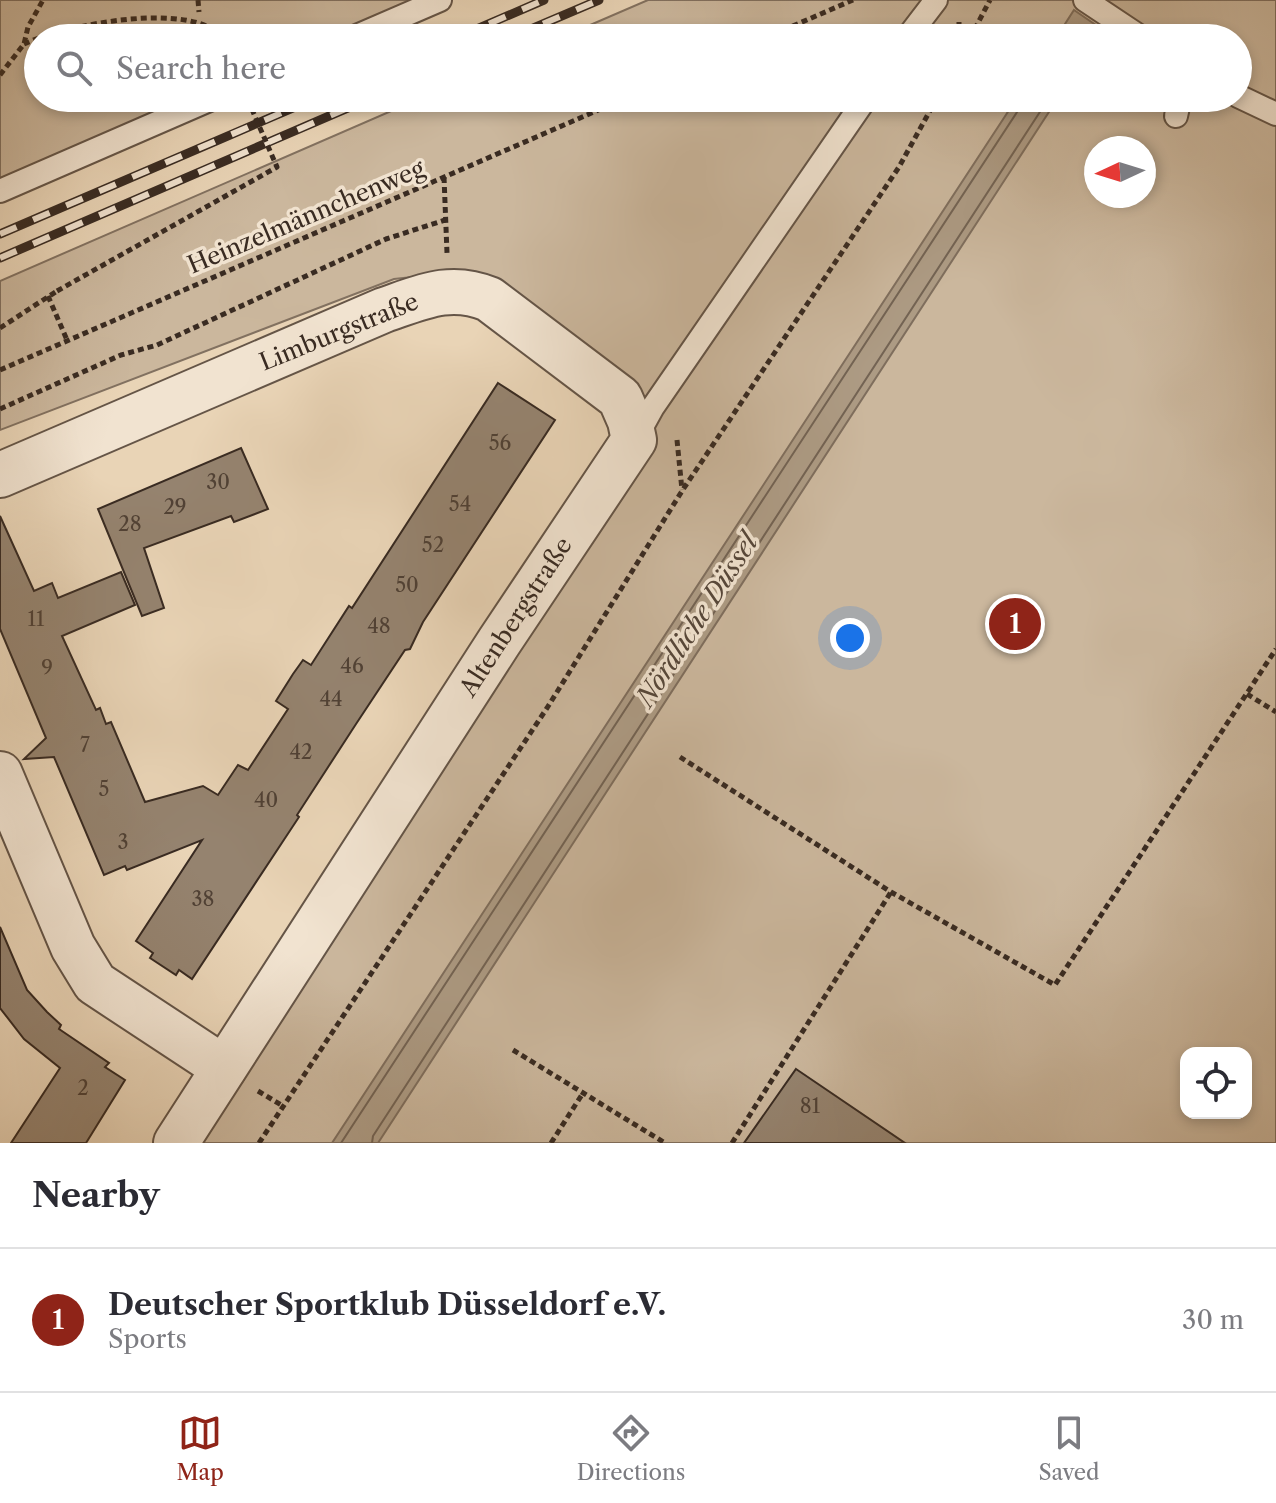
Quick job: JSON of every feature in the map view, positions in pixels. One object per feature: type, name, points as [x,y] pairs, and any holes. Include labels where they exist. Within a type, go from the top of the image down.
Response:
[{"type":"street","name":"Limburgstraße","points":[[0,475],[384,310],[449,290],[474,293],[489,299],[620,398],[634,440]]},
{"type":"street","name":"Altenbergstraße","points":[[176,1143],[499,642],[634,440]]},
{"type":"street","points":[[0,774],[73,947],[95,983],[224,1068]]},
{"type":"lane","points":[[384,24],[440,0]]},
{"type":"lane","points":[[918,24],[936,0]]},
{"type":"lane","points":[[1085,0],[1121,24]]},
{"type":"lane","points":[[1252,103],[1276,114]]},
{"type":"lane","points":[[0,191],[182,112]]},
{"type":"lane","name":"Altenbergstraße","points":[[634,440],[653,407],[856,112]]},
{"type":"path","points":[[30,24],[43,0]]},
{"type":"path","points":[[198,0],[199,12]]},
{"type":"path","points":[[797,24],[853,0]]},
{"type":"path","points":[[977,24],[990,0]]},
{"type":"path","points":[[190,10],[199,12],[210,24]]},
{"type":"path","points":[[75,24],[100,14]]},
{"type":"path","points":[[0,75],[24,44]]},
{"type":"path","points":[[0,328],[48,296],[277,167],[253,112]]},
{"type":"path","name":"Heinzelmännchenweg","points":[[0,370],[594,112]]},
{"type":"path","points":[[259,1143],[547,708],[682,491],[890,180],[929,112]]},
{"type":"path","points":[[444,177],[449,290]]},
{"type":"path","points":[[0,409],[121,355],[157,345],[386,239],[445,220]]},
{"type":"path","points":[[48,296],[67,340]]},
{"type":"path","points":[[680,757],[891,892],[1055,985],[1276,649]]},
{"type":"path","points":[[1247,694],[1276,712]]},
{"type":"path","points":[[732,1143],[891,892]]},
{"type":"path","points":[[513,1050],[665,1143]]},
{"type":"path","points":[[551,1143],[583,1093]]},
{"type":"shaded area","points":[[0,0],[424,0],[368,24],[24,24],[24,112],[162,112],[0,181]]},
{"type":"shaded area","points":[[648,0],[1276,0],[1276,1143],[200,1143],[643,461],[647,448],[431,275],[394,279],[0,430],[0,281],[389,112],[1252,112],[1252,24],[592,24]]},
{"type":"water","points":[[1074,10],[1094,24],[1065,24]]},
{"type":"water","name":"Nördliche Düssel","points":[[1008,112],[1049,112],[378,1143],[332,1143]]},
{"type":"building","points":[[498,383],[555,420],[423,622],[410,649],[405,650],[356,724],[192,979],[179,970],[176,975],[150,958],[153,953],[136,941],[202,840],[127,870],[125,866],[104,875],[54,757],[24,759],[46,738],[0,629],[0,516],[34,591],[52,583],[58,598],[121,572],[135,605],[62,636],[96,710],[100,708],[106,724],[111,722],[145,802],[203,786],[218,795],[238,765],[248,770],[288,709],[276,701],[293,674],[303,660],[311,665],[349,606],[352,608]]},
{"type":"building","points":[[241,448],[268,509],[234,522],[231,516],[144,548],[164,608],[142,616],[98,509]]},
{"type":"building","points":[[0,927],[27,990],[61,1025],[59,1029],[109,1063],[105,1067],[125,1080],[86,1143],[11,1143],[60,1068],[24,1039],[0,1008]]},
{"type":"building","points":[[796,1069],[905,1143],[744,1143]]},
{"type":"railway","points":[[488,24],[544,0]]},
{"type":"railway","points":[[543,24],[599,0]]},
{"type":"railway","points":[[0,234],[283,112]]},
{"type":"railway","points":[[0,258],[339,112]]},
{"type":"place","name":"Deutscher Sportklub Düsseldorf e.V.","points":[[1015,624]]}]
